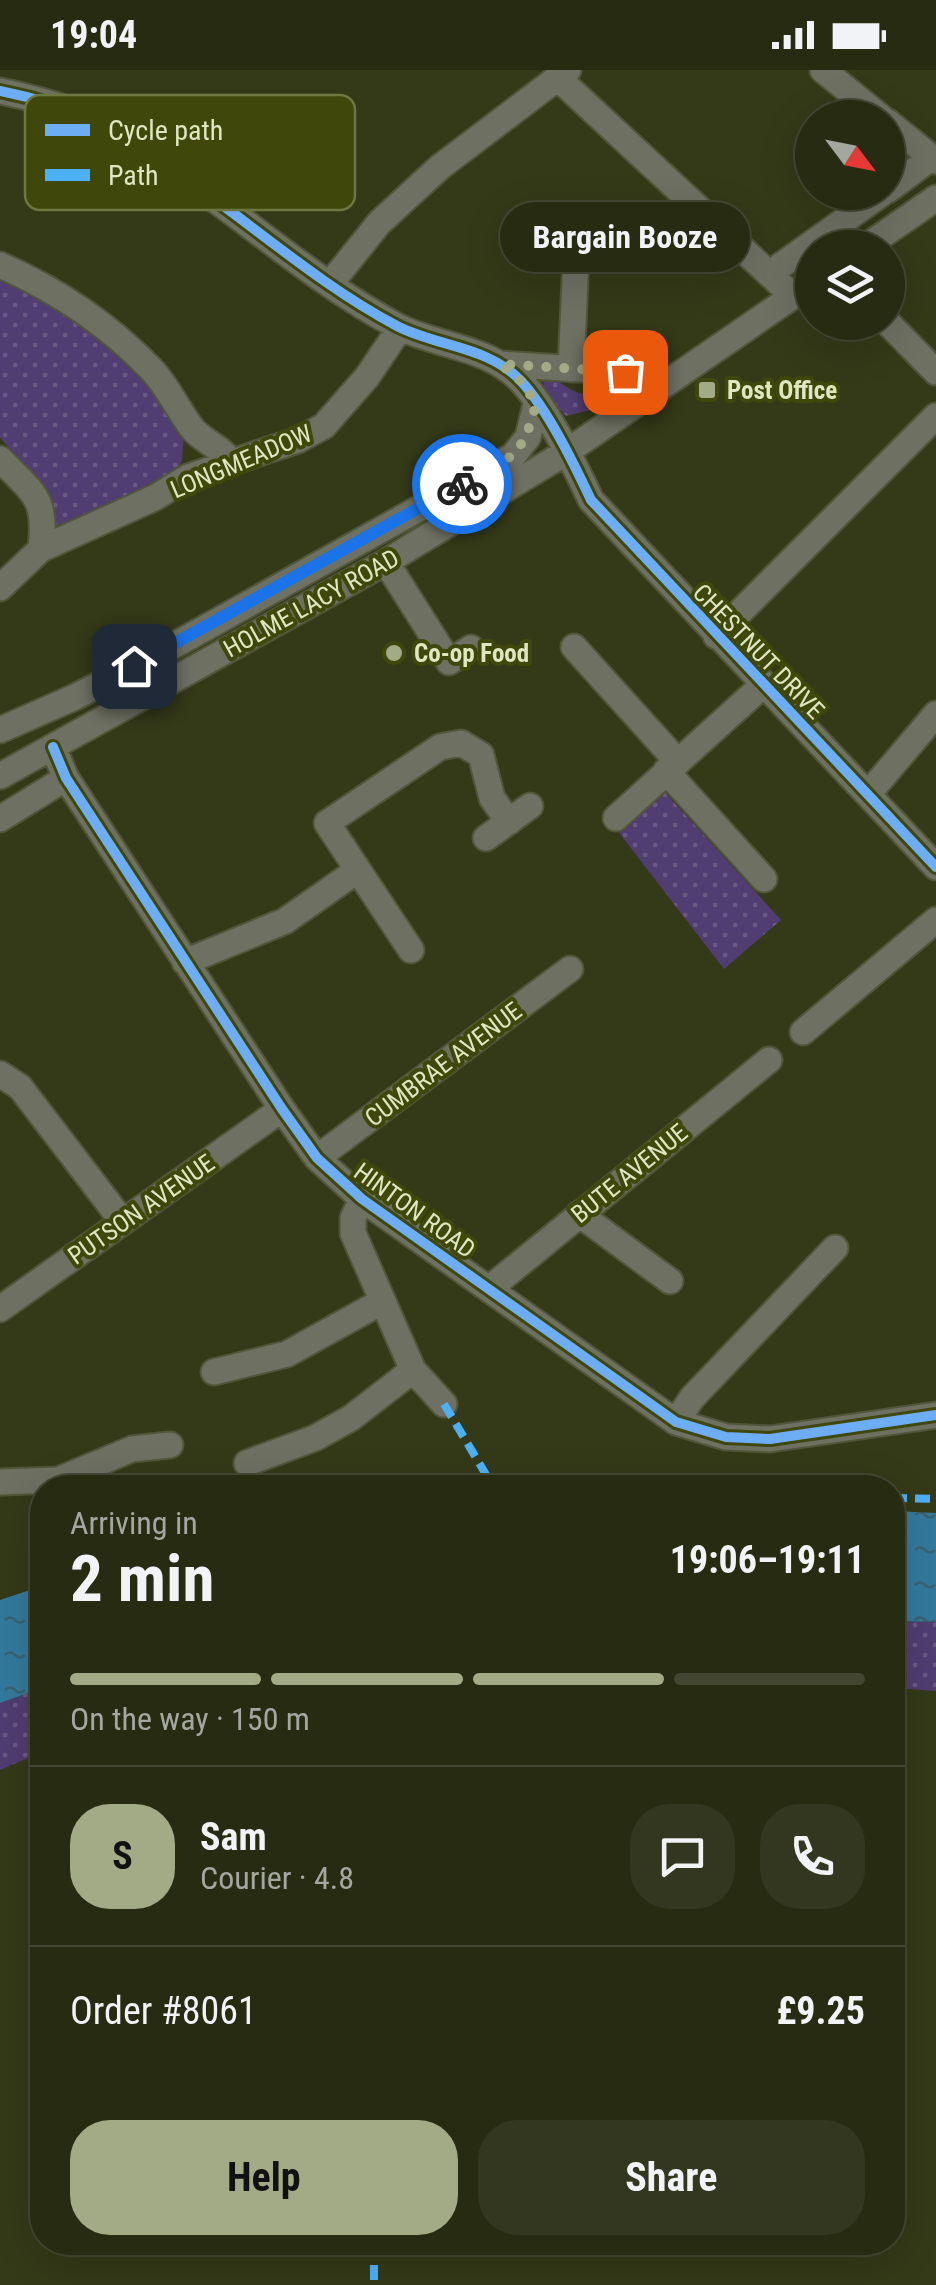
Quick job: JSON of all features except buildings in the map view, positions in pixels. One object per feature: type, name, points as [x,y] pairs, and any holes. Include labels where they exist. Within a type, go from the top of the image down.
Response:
[{"type":"street","points":[[823,70],[860,100]]},
{"type":"street","points":[[330,284],[380,223],[440,168],[563,74],[769,274],[795,285]]},
{"type":"street","points":[[0,91],[25,95]]},
{"type":"street","points":[[905,136],[934,159],[905,178]]},
{"type":"street","points":[[890,230],[936,198]]},
{"type":"street","points":[[231,210],[330,284],[400,328],[500,364],[625,372]]},
{"type":"street","points":[[769,274],[859,210]]},
{"type":"street","points":[[0,265],[49,286],[103,325],[152,370],[176,400],[191,428],[210,446],[228,455],[230,462]]},
{"type":"street","points":[[570,266],[571,369]]},
{"type":"street","name":"HOLME LACY ROAD","points":[[0,776],[386,562],[568,452],[795,295]]},
{"type":"street","name":"LONGMEADOW","points":[[0,588],[41,549],[156,497],[188,477],[298,440],[324,426],[367,378],[400,328]]},
{"type":"street","points":[[904,340],[936,372]]},
{"type":"street","name":"CHESTNUT DRIVE","points":[[500,364],[522,382],[568,452],[591,500],[936,867]]},
{"type":"street","name":"HOLME LACY ROAD","points":[[0,730],[75,698],[164,651],[513,456],[528,437],[536,404]]},
{"type":"street","points":[[716,636],[936,416]]},
{"type":"street","points":[[188,477],[191,428]]},
{"type":"street","points":[[0,459],[40,501],[44,522],[41,549]]},
{"type":"street","points":[[386,562],[449,662],[471,648]]},
{"type":"street","points":[[574,647],[764,879]]},
{"type":"street","points":[[616,818],[764,685]]},
{"type":"street","points":[[868,793],[936,714]]},
{"type":"street","points":[[411,950],[327,822],[440,748],[461,743],[481,755],[492,798],[509,822]]},
{"type":"street","name":"HINTON ROAD","points":[[52,747],[66,778],[282,1110],[317,1158],[362,1199],[676,1422],[726,1436],[770,1439],[936,1415]]},
{"type":"street","points":[[0,820],[66,778]]},
{"type":"street","points":[[486,838],[530,806]]},
{"type":"street","points":[[185,962],[285,920],[358,870]]},
{"type":"street","points":[[803,1032],[936,920]]},
{"type":"street","name":"CUMBRAE AVENUE","points":[[317,1158],[570,969]]},
{"type":"street","name":"BUTE AVENUE","points":[[490,1288],[769,1060]]},
{"type":"street","points":[[0,1074],[20,1087],[122,1222]]},
{"type":"street","name":"PUTSON AVENUE","points":[[0,1309],[282,1110]]},
{"type":"street","points":[[362,1199],[353,1218],[352,1233],[412,1370],[444,1404]]},
{"type":"street","points":[[579,1214],[670,1281]]},
{"type":"street","points":[[676,1422],[692,1398],[834,1248]]},
{"type":"street","points":[[214,1372],[287,1354],[383,1301]]},
{"type":"street","points":[[247,1464],[339,1425],[412,1370]]},
{"type":"street","points":[[70,1475],[132,1449],[170,1445]]},
{"type":"street","points":[[0,1482],[30,1481]]},
{"type":"shaded area","points":[[0,275],[46,296],[140,368],[184,434],[182,461],[174,474],[127,501],[57,527],[42,483],[0,438]]},
{"type":"shaded area","points":[[546,368],[560,383],[578,392],[596,396],[616,393],[615,404],[566,416],[545,389]]},
{"type":"shaded area","points":[[661,788],[781,920],[724,969],[617,830]]},
{"type":"shaded area","points":[[905,1621],[936,1622],[936,1691],[905,1689]]},
{"type":"shaded area","points":[[30,1692],[30,1757],[0,1770],[0,1703]]},
{"type":"water","points":[[905,1512],[936,1513],[936,1622],[905,1621]]},
{"type":"water","points":[[30,1590],[30,1692],[0,1703],[0,1600]]},
{"type":"marked path","points":[[444,1404],[486,1475]]},
{"type":"marked path","points":[[905,1498],[936,1499]]},
{"type":"marked path","points":[[374,2255],[374,2285]]},
{"type":"cycle path","points":[[0,91],[25,97]]},
{"type":"cycle path","points":[[228,210],[366,308],[413,333],[493,361],[521,381],[560,438],[591,500],[936,867]]},
{"type":"cycle path","points":[[53,747],[66,778],[282,1109],[317,1158],[362,1199],[676,1422],[726,1437],[770,1439],[936,1415]]},
{"type":"way so far","points":[[462,484],[513,456],[528,437],[536,404],[522,382],[500,364],[625,372]]},
{"type":"place","name":"Bargain Booze","points":[[625,372]]},
{"type":"place","name":"Post Office","points":[[707,390]]},
{"type":"place","name":"Co-op Food","points":[[394,653]]},
{"type":"route","points":[[134,666],[462,484]]}]
